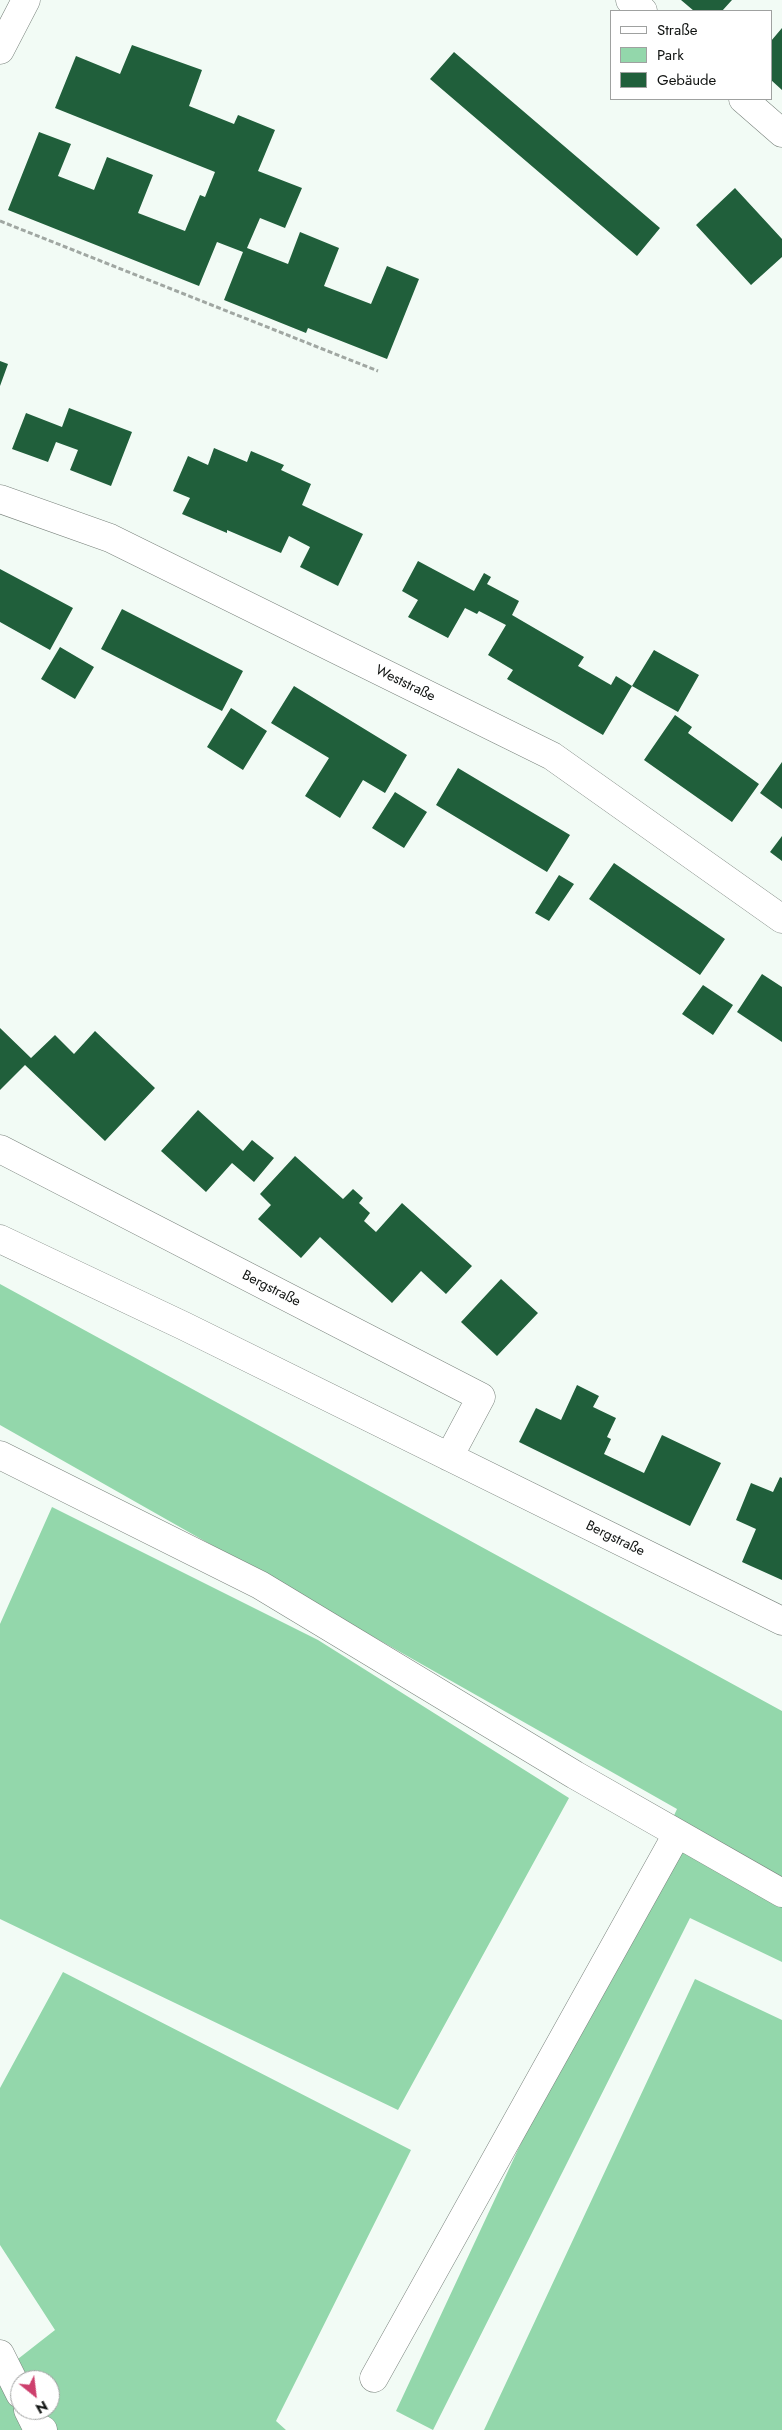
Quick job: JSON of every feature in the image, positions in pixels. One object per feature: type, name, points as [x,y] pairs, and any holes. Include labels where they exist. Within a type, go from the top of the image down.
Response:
[{"type":"street","points":[[0,50],[26,0]]},
{"type":"street","points":[[630,0],[642,10]]},
{"type":"street","points":[[744,100],[782,133]]},
{"type":"street","name":"Weststraße","points":[[0,499],[110,538],[552,756],[782,919]]},
{"type":"street","name":"Bergstraße","points":[[0,1149],[481,1397],[449,1457]]},
{"type":"street","name":"Bergstraße","points":[[0,1239],[184,1326],[782,1622]]},
{"type":"street","points":[[0,1455],[260,1585],[575,1775],[782,1893]]},
{"type":"street","points":[[374,2378],[677,1834]]},
{"type":"street","points":[[0,2354],[10,2374]]},
{"type":"street","points":[[33,2420],[36,2426],[43,2430]]},
{"type":"path","points":[[0,221],[378,371]]},
{"type":"green space","points":[[0,1284],[782,1711],[782,1962],[690,1918],[433,2430],[396,2411],[677,1809],[0,1425]]},
{"type":"green space","points":[[52,1507],[318,1640],[569,1798],[398,2110],[0,1919],[0,1624]]},
{"type":"green space","points":[[63,1972],[411,2150],[276,2421],[286,2430],[0,2430],[0,2373],[55,2330],[0,2245],[0,2088]]},
{"type":"green space","points":[[695,1979],[782,2020],[782,2430],[484,2430]]},
{"type":"building","points":[[681,0],[732,0],[723,10],[693,10]]},
{"type":"building","points":[[782,28],[782,90],[772,81],[772,40]]},
{"type":"building","points":[[132,45],[202,70],[189,106],[234,124],[238,115],[275,130],[258,171],[302,188],[285,228],[260,218],[247,248],[288,264],[300,232],[339,248],[324,286],[371,304],[387,266],[419,279],[387,359],[308,328],[306,333],[224,300],[243,252],[217,242],[199,286],[8,210],[39,132],[71,144],[58,176],[94,190],[107,157],[153,175],[138,213],[185,231],[200,195],[205,197],[215,172],[55,108],[76,56],[120,74]]},
{"type":"building","points":[[454,52],[660,228],[637,256],[430,79]]},
{"type":"building","points":[[735,188],[782,239],[782,257],[751,285],[696,225]]},
{"type":"building","points":[[0,361],[8,364],[0,386]]},
{"type":"building","points":[[69,408],[132,432],[111,486],[70,470],[78,450],[56,442],[48,462],[12,449],[26,413],[62,427]]},
{"type":"building","points":[[214,448],[247,462],[251,451],[284,465],[281,470],[311,484],[302,505],[363,534],[338,586],[300,567],[310,547],[289,536],[281,553],[227,530],[227,533],[182,514],[190,498],[173,491],[188,456],[208,465]]},
{"type":"building","points":[[418,561],[474,591],[484,573],[491,577],[487,584],[519,601],[512,615],[584,657],[578,666],[611,685],[616,676],[632,686],[603,735],[507,679],[513,670],[488,655],[506,625],[479,611],[477,614],[465,608],[448,638],[408,617],[418,600],[402,591]]},
{"type":"building","points":[[0,569],[73,608],[50,650],[0,622]]},
{"type":"building","points":[[122,609],[243,671],[222,711],[101,649]]},
{"type":"building","points":[[60,647],[94,667],[75,699],[41,679]]},
{"type":"building","points":[[654,650],[699,675],[678,712],[632,686]]},
{"type":"building","points":[[294,686],[407,755],[385,793],[363,780],[340,818],[305,796],[329,758],[271,723]]},
{"type":"building","points":[[231,708],[267,731],[243,770],[207,747]]},
{"type":"building","points":[[675,715],[692,727],[688,733],[759,784],[732,822],[644,760]]},
{"type":"building","points":[[782,762],[782,809],[760,793]]},
{"type":"building","points":[[458,768],[570,835],[547,872],[436,805]]},
{"type":"building","points":[[395,792],[427,812],[404,848],[372,828]]},
{"type":"building","points":[[782,836],[782,861],[770,852]]},
{"type":"building","points":[[614,863],[725,939],[700,975],[589,899]]},
{"type":"building","points":[[559,875],[574,884],[549,921],[535,913]]},
{"type":"building","points":[[762,974],[782,987],[782,1042],[737,1012]]},
{"type":"building","points":[[703,985],[733,1005],[713,1035],[682,1014]]},
{"type":"building","points":[[0,1028],[31,1058],[55,1035],[74,1054],[95,1031],[155,1088],[105,1141],[25,1065],[0,1090]]},
{"type":"building","points":[[198,1110],[243,1151],[252,1140],[274,1158],[254,1182],[232,1163],[206,1192],[161,1151]]},
{"type":"building","points":[[295,1156],[343,1199],[353,1189],[363,1198],[359,1203],[370,1213],[364,1221],[376,1232],[402,1203],[472,1266],[446,1294],[421,1271],[392,1303],[320,1237],[301,1258],[258,1219],[271,1205],[260,1194]]},
{"type":"building","points":[[501,1279],[538,1313],[497,1356],[461,1322]]},
{"type":"building","points":[[577,1385],[599,1396],[593,1407],[616,1418],[607,1437],[611,1439],[604,1454],[644,1473],[662,1435],[721,1463],[690,1526],[519,1442],[536,1408],[561,1420]]},
{"type":"building","points":[[780,1477],[782,1478],[782,1580],[742,1562],[756,1529],[736,1520],[751,1483],[773,1492]]}]
